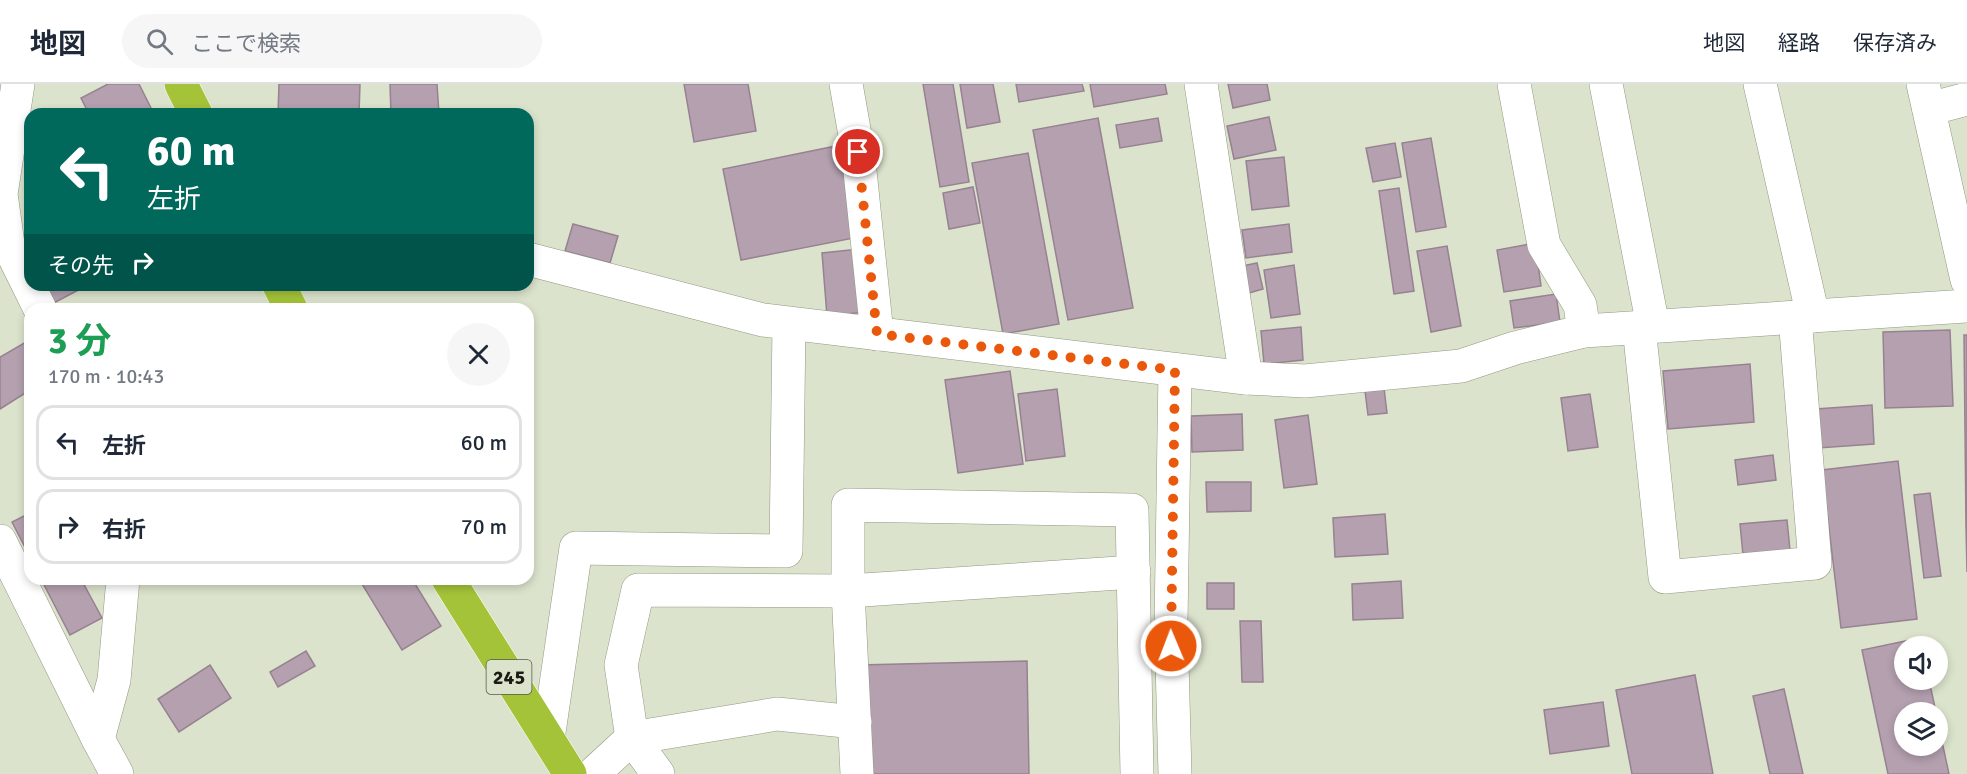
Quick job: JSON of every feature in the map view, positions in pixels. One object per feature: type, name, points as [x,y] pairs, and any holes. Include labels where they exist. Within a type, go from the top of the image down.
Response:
[{"type":"highway","points":[[181,84],[193,108]]},
{"type":"highway","name":"245","points":[[452,585],[570,774]]},
{"type":"street","points":[[18,84],[1,194],[8,244],[24,276]]},
{"type":"street","points":[[846,84],[858,152],[877,334]]},
{"type":"street","points":[[1201,84],[1246,378]]},
{"type":"street","points":[[1514,84],[1544,245],[1580,305],[1584,331]]},
{"type":"street","points":[[1606,84],[1646,327],[1665,577],[1815,563],[1804,316],[1760,84]]},
{"type":"street","points":[[1967,99],[1926,97],[1967,280]]},
{"type":"street","points":[[534,261],[763,320],[1246,378],[1305,381],[1461,366],[1515,348],[1584,331],[1967,306]]},
{"type":"street","points":[[548,739],[576,548],[786,551],[789,324]]},
{"type":"street","points":[[1175,370],[1171,624],[1175,774]]},
{"type":"street","points":[[857,774],[848,591],[848,505],[1132,510],[1137,774]]},
{"type":"street","points":[[0,541],[117,774]]},
{"type":"street","points":[[658,774],[632,738],[621,665],[639,590],[848,591],[1134,572]]},
{"type":"street","points":[[98,739],[114,680],[122,585]]},
{"type":"street","points":[[592,774],[632,738],[777,714],[855,722]]},
{"type":"building","points":[[108,84],[139,84],[151,108],[86,108],[81,98]]},
{"type":"building","points":[[279,84],[360,84],[359,108],[278,108]]},
{"type":"building","points":[[390,84],[437,84],[439,108],[391,108]]},
{"type":"building","points":[[684,84],[748,84],[756,131],[694,142]]},
{"type":"building","points":[[923,84],[953,84],[969,182],[940,187]]},
{"type":"building","points":[[960,84],[993,84],[1000,122],[967,128]]},
{"type":"building","points":[[1016,84],[1082,84],[1084,91],[1019,102]]},
{"type":"building","points":[[1090,84],[1165,84],[1167,94],[1094,107]]},
{"type":"building","points":[[1228,84],[1267,84],[1270,100],[1233,108]]},
{"type":"building","points":[[1269,117],[1276,150],[1234,159],[1227,126]]},
{"type":"building","points":[[1098,118],[1133,308],[1068,320],[1033,130]]},
{"type":"building","points":[[1158,118],[1162,141],[1120,148],[1116,125]]},
{"type":"building","points":[[1431,138],[1446,227],[1416,232],[1402,143]]},
{"type":"building","points":[[1395,143],[1401,177],[1373,182],[1366,148]]},
{"type":"building","points":[[841,145],[859,237],[741,260],[723,169]]},
{"type":"building","points":[[1028,153],[1059,324],[1003,334],[972,163]]},
{"type":"building","points":[[1284,157],[1289,206],[1252,210],[1246,161]]},
{"type":"building","points":[[973,187],[980,223],[949,229],[943,193]]},
{"type":"building","points":[[1399,188],[1414,291],[1394,294],[1379,191]]},
{"type":"building","points":[[573,224],[618,236],[610,263],[565,251]]},
{"type":"building","points":[[1289,224],[1292,252],[1246,258],[1242,230]]},
{"type":"building","points":[[1535,243],[1541,286],[1504,292],[1497,250]]},
{"type":"building","points":[[1447,246],[1461,326],[1431,332],[1417,251]]},
{"type":"building","points":[[859,249],[865,312],[827,316],[822,253]]},
{"type":"building","points":[[1257,263],[1263,289],[1249,293],[1242,266]]},
{"type":"building","points":[[1294,265],[1300,314],[1271,318],[1264,270]]},
{"type":"building","points":[[43,291],[77,291],[54,303],[49,303]]},
{"type":"building","points":[[1556,294],[1560,322],[1514,328],[1510,301]]},
{"type":"building","points":[[1301,327],[1303,360],[1264,364],[1261,331]]},
{"type":"building","points":[[1950,330],[1953,406],[1885,408],[1883,332]]},
{"type":"building","points":[[1964,335],[1967,335],[1967,572],[1966,527]]},
{"type":"building","points":[[24,343],[24,394],[0,409],[0,357]]},
{"type":"building","points":[[1750,364],[1754,422],[1668,429],[1663,371]]},
{"type":"building","points":[[1010,371],[1023,464],[958,473],[945,380]]},
{"type":"building","points":[[1384,388],[1387,413],[1368,415],[1365,391]]},
{"type":"building","points":[[1057,389],[1065,456],[1026,461],[1018,394]]},
{"type":"building","points":[[1590,394],[1598,447],[1568,451],[1561,398]]},
{"type":"building","points":[[1872,405],[1874,444],[1818,448],[1816,409]]},
{"type":"building","points":[[1242,414],[1243,450],[1192,452],[1191,416]]},
{"type":"building","points":[[1308,415],[1317,484],[1284,488],[1275,420]]},
{"type":"building","points":[[1773,455],[1776,480],[1738,485],[1735,460]]},
{"type":"building","points":[[1898,461],[1917,619],[1841,628],[1822,470]]},
{"type":"building","points":[[1206,482],[1251,482],[1251,511],[1207,512]]},
{"type":"building","points":[[1930,493],[1941,576],[1924,578],[1914,495]]},
{"type":"building","points":[[1385,514],[1388,554],[1335,557],[1333,518]]},
{"type":"building","points":[[24,516],[24,545],[12,522]]},
{"type":"building","points":[[1787,520],[1790,550],[1743,555],[1740,524]]},
{"type":"building","points":[[1401,581],[1403,618],[1353,620],[1352,584]]},
{"type":"building","points":[[1207,583],[1234,583],[1234,609],[1207,609]]},
{"type":"building","points":[[44,585],[84,585],[102,618],[70,635]]},
{"type":"building","points":[[363,585],[416,585],[441,626],[402,650]]},
{"type":"building","points":[[1240,621],[1261,621],[1263,682],[1242,682]]},
{"type":"building","points":[[1894,643],[1894,690],[1931,690],[1934,702],[1894,702],[1894,756],[1945,756],[1949,774],[1888,774],[1862,650]]},
{"type":"building","points":[[306,651],[315,666],[278,687],[270,672]]},
{"type":"building","points":[[1027,661],[1029,774],[860,774],[858,665]]},
{"type":"building","points":[[210,665],[231,698],[179,732],[158,699]]},
{"type":"building","points":[[1695,675],[1713,774],[1632,774],[1616,690]]},
{"type":"building","points":[[1784,689],[1803,774],[1770,774],[1753,696]]},
{"type":"building","points":[[1603,702],[1609,746],[1550,754],[1544,710]]},
{"type":"route","points":[[858,152],[877,334],[1175,370],[1171,646]]}]
